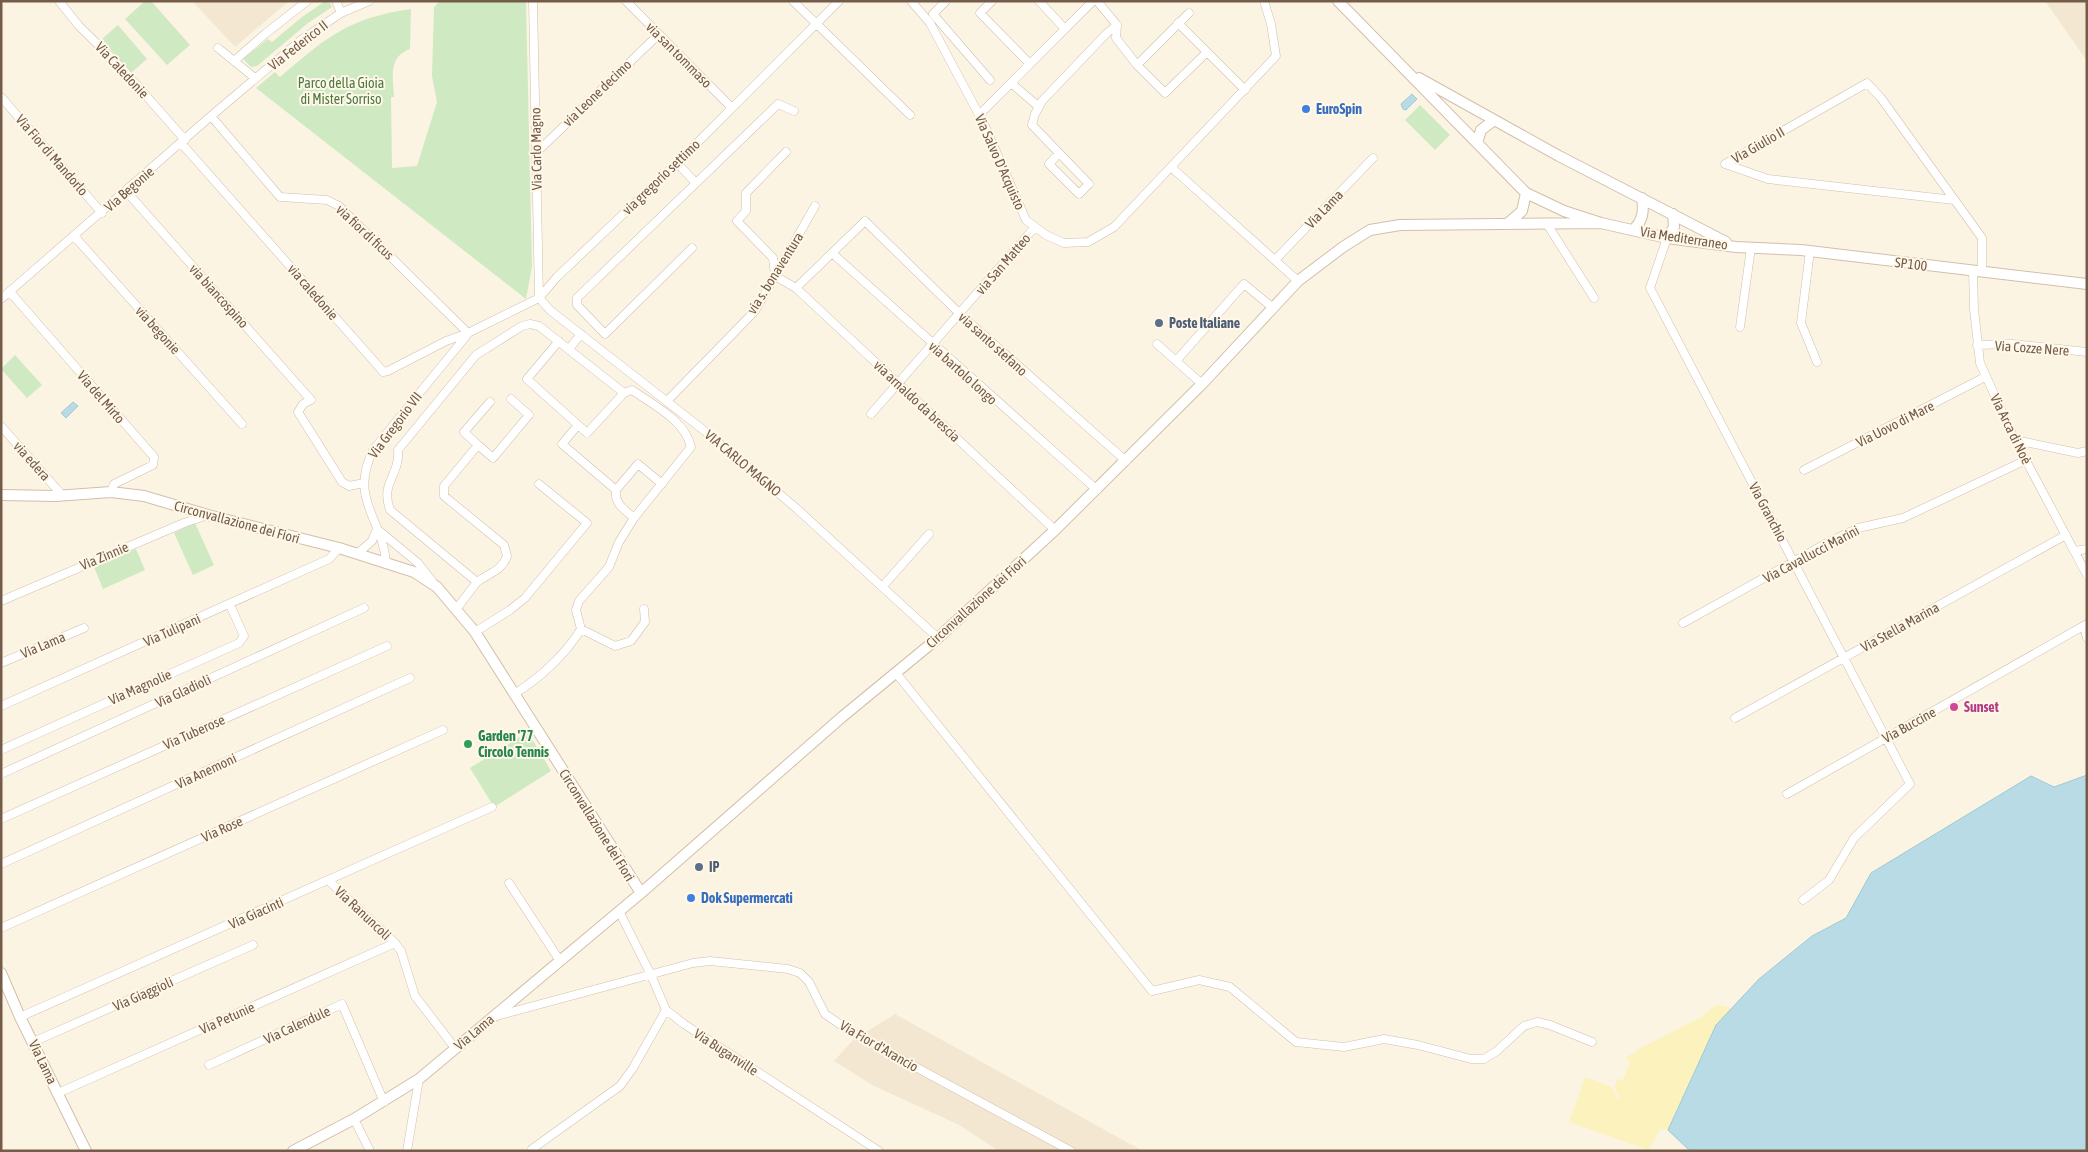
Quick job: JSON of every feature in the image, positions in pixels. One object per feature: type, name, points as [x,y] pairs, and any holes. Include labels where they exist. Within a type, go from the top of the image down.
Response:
[{"type":"street","name":"Via Caledonie","points":[[59,1],[79,26],[120,66],[183,141]]},
{"type":"street","points":[[234,62],[307,1]]},
{"type":"street","points":[[336,1],[341,13]]},
{"type":"street","name":"Via Federico II","points":[[255,78],[301,40],[341,13],[369,1]]},
{"type":"street","name":"Via Carlo Magno","points":[[533,1],[539,298]]},
{"type":"street","name":"via san tommaso","points":[[626,1],[732,108]]},
{"type":"street","points":[[793,1],[910,115]]},
{"type":"street","name":"via gregorio settimo","points":[[468,333],[539,298],[557,277],[677,163],[839,1]]},
{"type":"street","name":"Via Salvo D'Acquisto","points":[[911,1],[930,23],[979,115],[1026,220],[1046,235],[1064,243],[1088,242],[1114,227],[1276,56],[1271,24],[1264,1]]},
{"type":"street","points":[[946,1],[933,14],[990,80]]},
{"type":"street","points":[[992,1],[980,13],[1030,64]]},
{"type":"street","points":[[1039,1],[1065,29]]},
{"type":"street","points":[[979,115],[1093,1]]},
{"type":"street","points":[[1097,1],[1117,25],[1116,38],[1137,65],[1165,93],[1207,52]]},
{"type":"street","points":[[1338,1],[1408,72]]},
{"type":"street","points":[[1137,65],[1188,12]]},
{"type":"street","points":[[1178,23],[1245,90]]},
{"type":"street","points":[[1059,153],[1049,164],[1079,194],[1090,184],[1032,125],[1042,101],[1117,25]]},
{"type":"street","name":"via Leone decimo","points":[[536,153],[658,34]]},
{"type":"street","points":[[218,48],[255,78]]},
{"type":"street","name":"Via Mediterraneo","points":[[1408,72],[1493,121],[1736,247]]},
{"type":"street","name":"Via Mediterraneo","points":[[1408,72],[1526,193],[1564,211],[1601,223],[1667,238],[1736,247]]},
{"type":"street","name":"Via Begonie","points":[[1,300],[255,78]]},
{"type":"street","points":[[1011,83],[1039,108]]},
{"type":"street","name":"Via Giulio II","points":[[1954,200],[1768,179],[1725,164],[1867,83],[1881,98],[1982,238],[1978,272]]},
{"type":"street","name":"Via Fior di Mandorlo","points":[[1,97],[102,213]]},
{"type":"street","points":[[605,334],[577,305],[578,298],[778,104],[794,111]]},
{"type":"street","name":"via fior di ficus","points":[[210,116],[280,198],[327,200],[339,206],[468,333]]},
{"type":"street","points":[[1477,143],[1481,130],[1493,121]]},
{"type":"street","name":"via caledonie","points":[[183,141],[383,372],[446,341],[468,333]]},
{"type":"street","points":[[775,276],[773,258],[737,221],[746,211],[746,193],[786,152]]},
{"type":"street","name":"Via Lama","points":[[1275,260],[1374,158]]},
{"type":"street","points":[[677,163],[696,183]]},
{"type":"street","points":[[1171,166],[1298,281]]},
{"type":"street","name":"via biancospino","points":[[126,191],[311,400],[300,408],[298,412],[342,482],[349,486],[364,483]]},
{"type":"street","points":[[1507,224],[1522,211],[1526,193]]},
{"type":"street","points":[[1633,230],[1642,218],[1644,208],[1642,198]]},
{"type":"street","name":"via s. bonaventura","points":[[666,401],[754,311],[815,206]]},
{"type":"street","points":[[1667,238],[1674,227],[1673,214]]},
{"type":"street","name":"via santo stefano","points":[[832,253],[866,221],[960,314],[1126,461]]},
{"type":"street","name":"Circonvallazione dei Fiori","points":[[1,495],[62,495],[110,492],[144,496],[208,515],[358,553],[414,572],[437,587],[457,608],[475,632],[641,893],[842,717],[938,638],[1055,530],[1126,461],[1202,384],[1298,281],[1343,247],[1370,230],[1400,225],[1601,223]]},
{"type":"street","points":[[1547,224],[1594,298]]},
{"type":"street","name":"via San Matteo","points":[[871,414],[900,384],[1035,227]]},
{"type":"street","name":"via begonie","points":[[74,236],[242,424]]},
{"type":"street","name":"Via Granchio","points":[[1667,238],[1650,288],[1910,784],[1854,838],[1829,880],[1802,900]]},
{"type":"street","name":"SP100","points":[[1736,247],[1810,252],[2087,284]]},
{"type":"street","points":[[595,345],[692,248]]},
{"type":"street","points":[[1740,327],[1751,248]]},
{"type":"street","points":[[1810,252],[1801,322],[1817,362]]},
{"type":"street","points":[[796,288],[832,253]]},
{"type":"street","name":"via bartolo longo","points":[[832,253],[933,346],[1096,490]]},
{"type":"street","name":"Via Arca di Noè","points":[[1978,272],[1977,345],[1985,377],[2015,440],[2087,576]]},
{"type":"street","name":"via arnaldo da brescia","points":[[775,276],[796,288],[1055,530]]},
{"type":"street","points":[[1176,361],[1244,284],[1273,308]]},
{"type":"street","name":"Via del Mirto","points":[[10,292],[154,457],[153,465],[114,484],[110,492]]},
{"type":"street","name":"VIA CARLO MAGNO","points":[[539,298],[551,311],[681,412],[796,508],[938,638]]},
{"type":"street","points":[[477,582],[390,510],[386,498],[389,480],[395,471],[398,461],[398,450],[476,355],[522,326],[530,324],[539,326],[624,392]]},
{"type":"street","name":"Via Gregorio VII","points":[[386,562],[384,544],[368,509],[364,483],[366,465],[373,450],[468,333]]},
{"type":"street","points":[[569,349],[581,334]]},
{"type":"street","points":[[514,694],[545,669],[575,638],[581,628],[576,610],[579,601],[609,567],[619,542],[634,518],[690,447],[688,437],[683,428],[632,390],[624,392],[586,432],[527,379],[559,341]]},
{"type":"street","points":[[1157,344],[1202,384]]},
{"type":"street","name":"Via Cozze Nere","points":[[1977,345],[2012,344],[2087,352]]},
{"type":"street","name":"Via Uovo di Mare","points":[[1804,470],[1985,377]]},
{"type":"street","points":[[490,402],[464,432],[493,458],[529,414],[510,399]]},
{"type":"street","points":[[675,421],[681,412]]},
{"type":"street","points":[[578,425],[562,444],[616,490]]},
{"type":"street","name":"via edera","points":[[1,426],[62,495]]},
{"type":"street","points":[[2015,440],[2078,453],[2087,451]]},
{"type":"street","points":[[457,608],[477,582],[496,572],[505,563],[508,556],[504,545],[444,496],[444,486],[478,445]]},
{"type":"street","name":"Via Cavallucci Marini","points":[[1683,623],[1858,528],[1903,518],[2026,460]]},
{"type":"street","points":[[634,518],[618,504],[615,498],[616,490],[638,464],[662,484]]},
{"type":"street","points":[[475,632],[510,610],[524,598],[586,523],[539,484]]},
{"type":"street","name":"Via Zinnie","points":[[1,601],[184,523],[208,515]]},
{"type":"street","points":[[358,553],[372,541],[377,529]]},
{"type":"street","name":"Via Gregorio VII","points":[[377,529],[418,563],[437,587]]},
{"type":"street","points":[[883,586],[929,534]]},
{"type":"street","name":"Via Stella Marina","points":[[1734,718],[2066,535]]},
{"type":"street","name":"Via Tulipani","points":[[1,706],[329,559],[339,548]]},
{"type":"street","points":[[2075,552],[2087,549]]},
{"type":"street","name":"Via Magnolie","points":[[1,750],[239,643],[244,636],[230,605]]},
{"type":"street","name":"Via Gladioli","points":[[1,774],[364,608]]},
{"type":"street","points":[[581,628],[615,646],[631,641],[645,622],[644,609]]},
{"type":"street","points":[[2085,626],[2087,637]]},
{"type":"street","name":"Via Buccine","points":[[1787,794],[2085,626]]},
{"type":"street","name":"Via Lama","points":[[1,663],[84,628]]},
{"type":"street","name":"Via Tuberose","points":[[1,819],[387,646]]},
{"type":"street","points":[[896,672],[1152,991],[1199,980],[1230,987],[1296,1042],[1344,1047],[1384,1039],[1418,1045],[1471,1059],[1484,1059],[1497,1051],[1524,1026],[1537,1022],[1550,1025],[1592,1042]]},
{"type":"street","name":"Via Anemoni","points":[[1,864],[410,678]]},
{"type":"street","name":"Via Rose","points":[[1,928],[443,730]]},
{"type":"street","name":"Via Giacinti","points":[[20,1017],[492,808]]},
{"type":"street","name":"Via Ranuncoli","points":[[329,881],[401,951],[415,996],[455,1048]]},
{"type":"street","points":[[509,883],[560,961]]},
{"type":"street","name":"Via Lama","points":[[293,1151],[384,1102],[419,1079],[641,893]]},
{"type":"street","name":"Via Buganville","points":[[619,911],[666,1010],[684,1024],[878,1151]]},
{"type":"street","name":"Via Petunie","points":[[58,1093],[395,944]]},
{"type":"street","name":"Via Giaggioli","points":[[33,1042],[253,945]]},
{"type":"street","name":"Via Fior d'Arancio","points":[[492,1018],[693,963],[710,961],[794,970],[805,976],[825,1014],[850,1032],[1071,1151]]},
{"type":"street","name":"Via Lama","points":[[1,973],[20,1017],[86,1151]]},
{"type":"street","name":"Via Calendule","points":[[209,1065],[342,1004],[384,1102]]},
{"type":"street","points":[[532,1149],[620,1086],[633,1068],[666,1010]]},
{"type":"street","points":[[407,1151],[419,1079]]},
{"type":"street","points":[[354,1119],[370,1151]]},
{"type":"shaded area","points":[[192,1],[289,1],[235,47]]},
{"type":"shaded area","points":[[2045,1],[2087,1],[2087,61]]},
{"type":"shaded area","points":[[895,1014],[1143,1151],[999,1151],[959,1125],[874,1086],[834,1061],[853,1040]]},
{"type":"green space","points":[[145,1],[151,1],[190,45],[167,65],[125,19]]},
{"type":"green space","name":"Parco della Gioia di Mister Sorriso","points":[[440,1],[526,2],[532,267],[526,299],[256,88],[275,72],[280,77],[325,40],[340,31],[371,18],[411,9],[410,49],[398,57],[393,68],[394,97],[391,97],[392,168],[417,166],[437,102],[432,76],[434,7]]},
{"type":"green space","points":[[324,2],[330,3],[332,7],[308,23],[257,66],[251,67],[243,59],[268,39],[272,42],[302,17]]},
{"type":"green space","points":[[118,25],[147,59],[131,73],[102,39]]},
{"type":"green space","points":[[1420,105],[1450,135],[1435,150],[1405,120]]},
{"type":"green space","points":[[15,355],[42,385],[27,398],[1,369]]},
{"type":"green space","points":[[195,523],[214,565],[193,575],[174,533]]},
{"type":"green space","points":[[136,549],[145,570],[103,589],[94,567]]},
{"type":"green space","points":[[528,732],[551,771],[494,807],[470,768]]},
{"type":"sand","points":[[1718,1005],[1732,1008],[1716,1025],[1668,1130],[1660,1129],[1648,1150],[1569,1122],[1585,1077],[1612,1087],[1617,1099],[1619,1099],[1615,1087],[1617,1079],[1623,1080],[1630,1062],[1627,1060],[1627,1057],[1703,1016]]},
{"type":"water","points":[[1412,94],[1417,99],[1406,110],[1403,109],[1401,104]]},
{"type":"water","points":[[73,402],[78,406],[66,418],[61,413]]},
{"type":"water","points":[[2087,775],[2087,1151],[1690,1151],[1668,1130],[1716,1025],[1759,979],[1812,936],[1846,918],[1871,873],[2031,776],[2054,787]]},
{"type":"place","name":"EuroSpin","points":[[1306,109]]},
{"type":"place","name":"Poste Italiane","points":[[1159,323]]},
{"type":"place","name":"Sunset","points":[[1954,707]]},
{"type":"place","name":"Garden '77 Circolo Tennis","points":[[468,744]]},
{"type":"place","name":"IP","points":[[699,867]]},
{"type":"place","name":"Dok Supermercati","points":[[691,898]]}]
